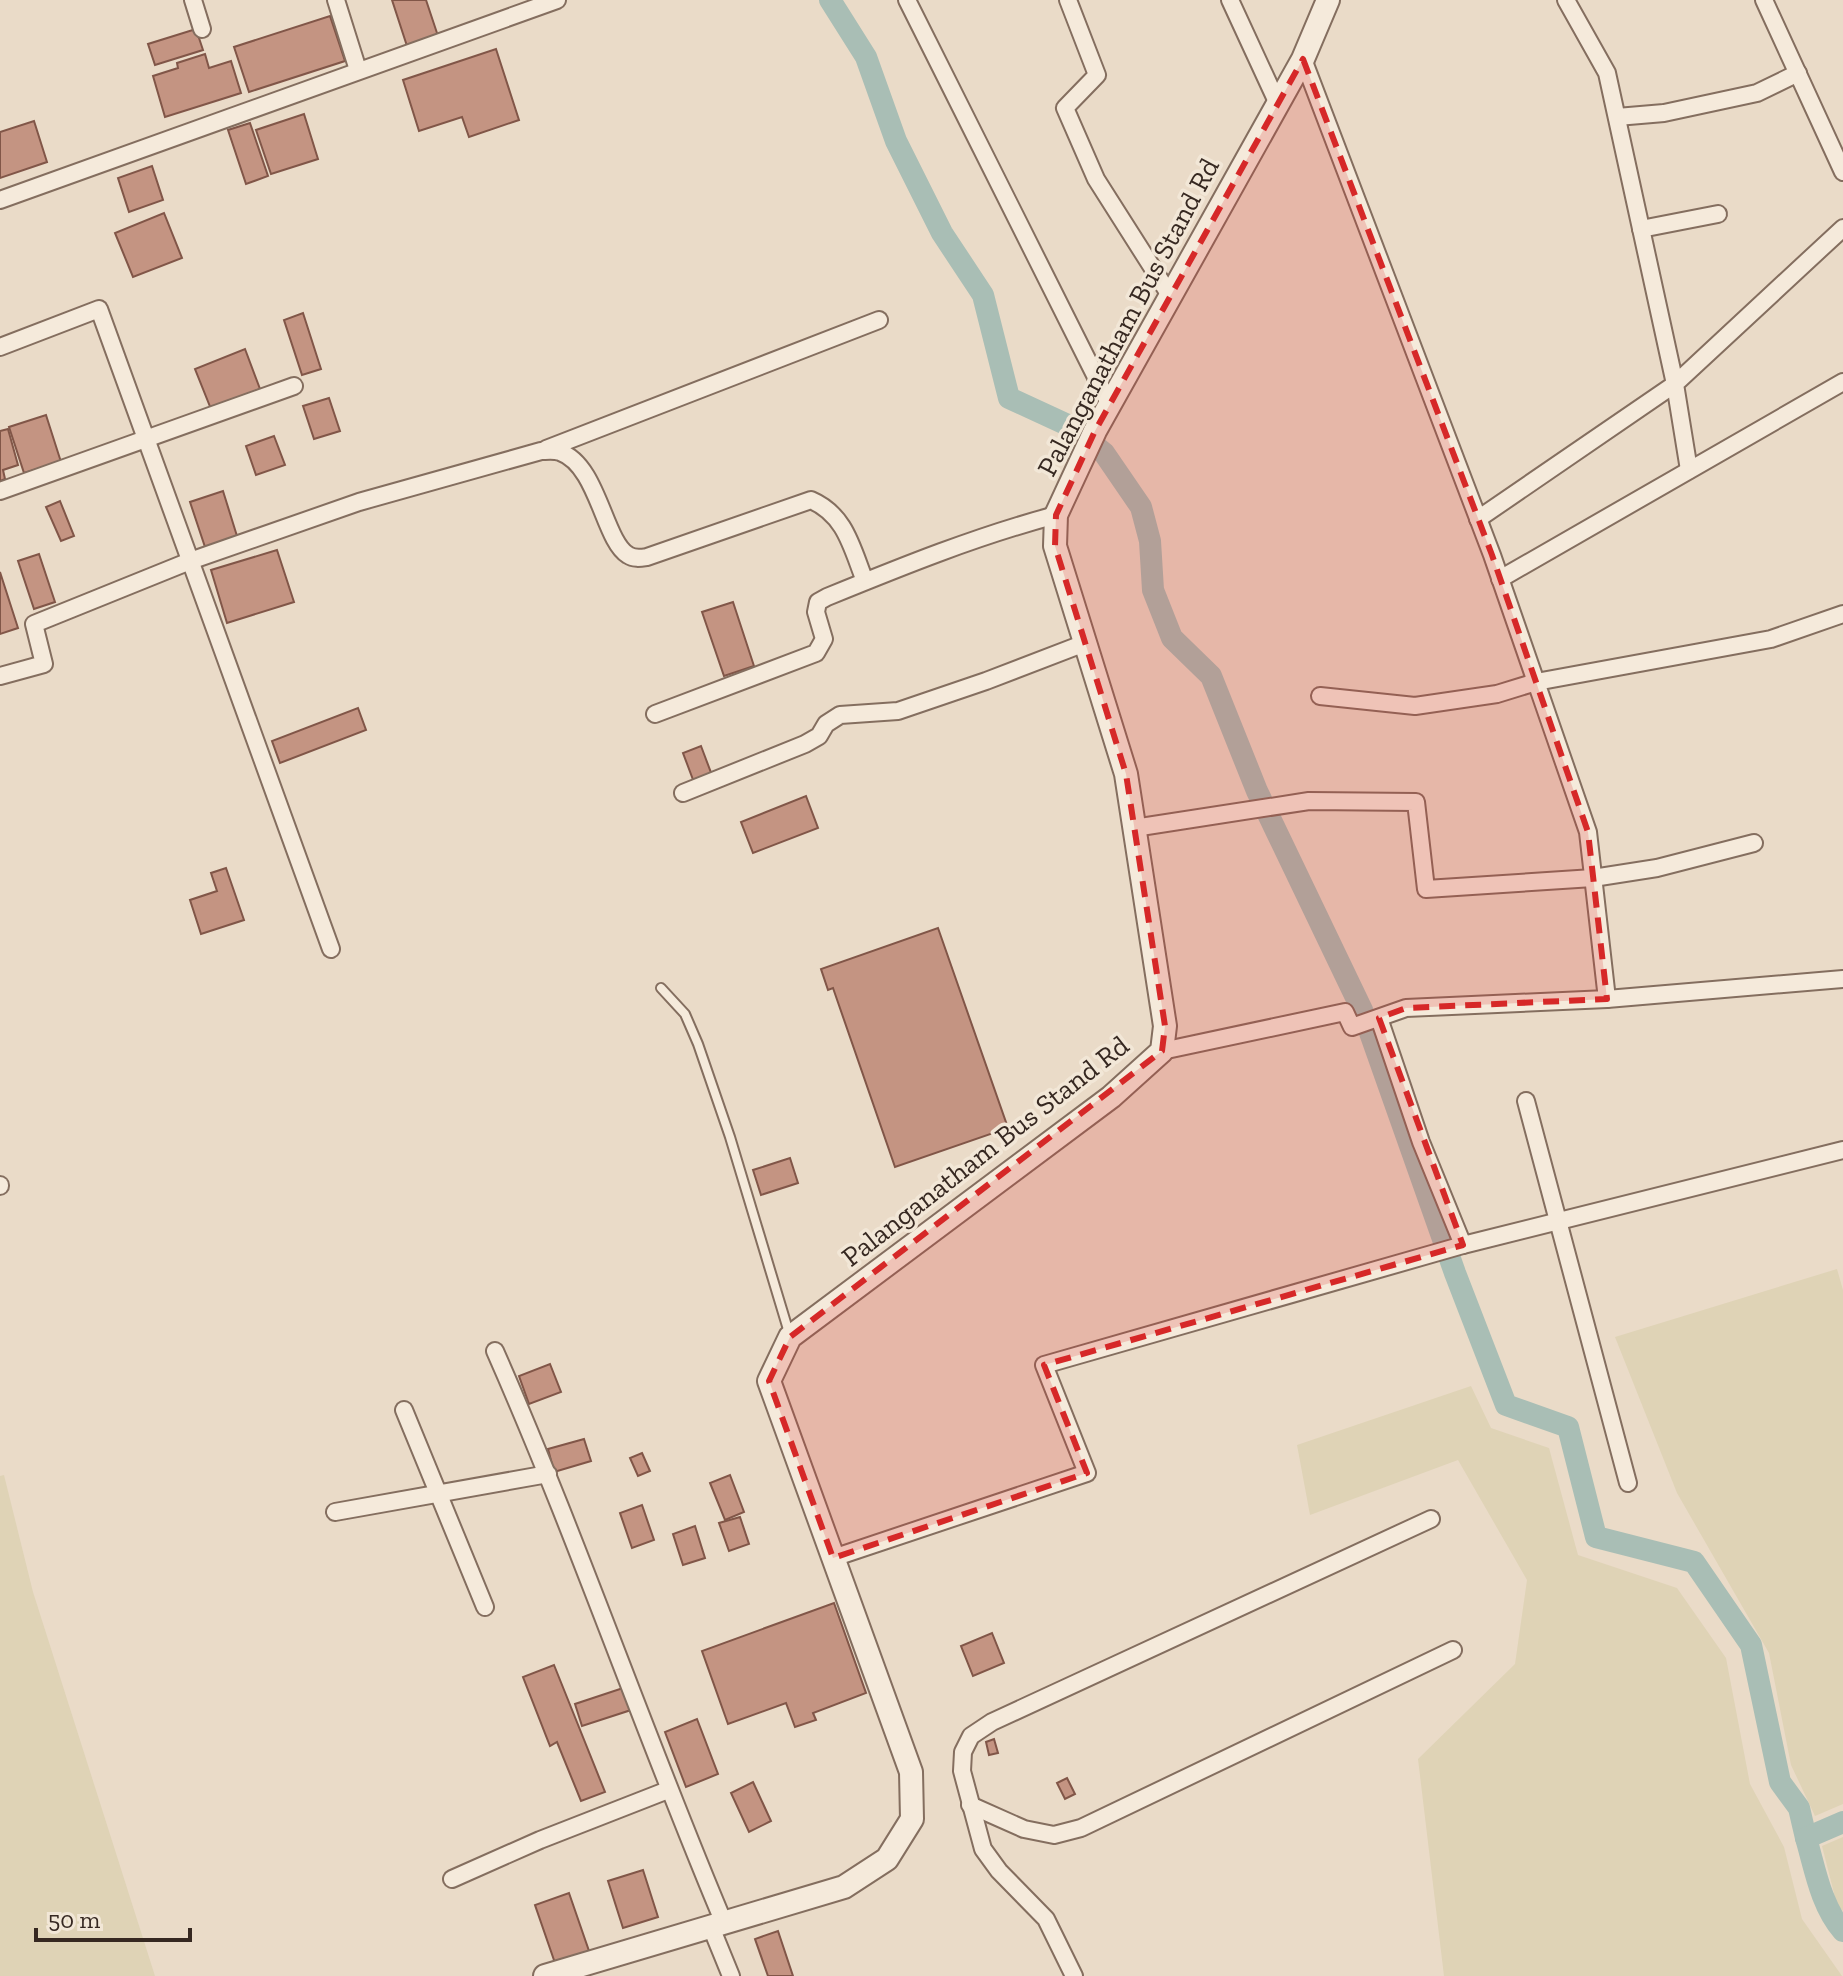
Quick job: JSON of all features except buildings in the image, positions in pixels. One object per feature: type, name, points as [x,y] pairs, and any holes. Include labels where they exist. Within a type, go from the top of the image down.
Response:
[{"type":"street","points":[[193,0],[202,29]]},
{"type":"street","points":[[336,0],[358,70]]},
{"type":"street","points":[[0,200],[557,0]]},
{"type":"street","points":[[907,0],[1110,405]]},
{"type":"street","points":[[1068,0],[1097,75],[1065,108],[1096,179],[1171,297]]},
{"type":"street","points":[[1230,0],[1278,104]]},
{"type":"street","name":"Palanganatham Bus Stand Rd","points":[[545,1976],[844,1887],[887,1859],[912,1819],[911,1772],[769,1381],[790,1337],[1111,1097],[1162,1051],[1165,1026],[1126,774],[1055,546],[1056,515],[1095,431],[1303,59],[1328,0]]},
{"type":"street","points":[[1566,0],[1607,73],[1675,384],[1689,470]]},
{"type":"street","points":[[1764,0],[1843,172]]},
{"type":"street","points":[[1303,59],[1478,519],[1588,832],[1607,999]]},
{"type":"street","points":[[1617,117],[1664,113],[1757,93],[1798,73]]},
{"type":"street","points":[[1641,229],[1718,214]]},
{"type":"street","points":[[1478,519],[1675,384],[1843,228]]},
{"type":"street","points":[[0,347],[99,309],[331,949]]},
{"type":"street","points":[[0,676],[44,664],[34,624],[190,561],[359,502],[541,451],[879,320]]},
{"type":"street","points":[[1500,579],[1843,382]]},
{"type":"street","points":[[0,491],[294,386]]},
{"type":"street","points":[[541,451],[560,452],[572,460],[601,503],[617,543],[627,555],[647,557],[811,500],[823,505],[843,525],[865,581]]},
{"type":"street","points":[[655,714],[816,653],[824,639],[816,612],[818,602],[999,531],[1056,515]]},
{"type":"street","points":[[1320,696],[1415,706],[1497,694],[1536,682],[1771,639],[1843,614]]},
{"type":"street","points":[[683,793],[805,744],[819,736],[826,724],[840,715],[898,711],[1085,643]]},
{"type":"street","points":[[1134,828],[1309,801],[1416,802],[1426,889],[1593,878],[1657,868],[1754,843]]},
{"type":"street","points":[[1162,1051],[1345,1012],[1352,1027],[1406,1008],[1607,999],[1843,979]]},
{"type":"street","points":[[1379,1018],[1421,1142],[1463,1245]]},
{"type":"street","points":[[1526,1101],[1628,1483]]},
{"type":"street","points":[[833,1558],[1087,1473],[1044,1365],[1463,1245],[1843,1150]]},
{"type":"street","points":[[495,1351],[548,1474],[668,1790],[718,1925],[731,1976]]},
{"type":"street","points":[[404,1410],[485,1607]]},
{"type":"street","points":[[335,1512],[548,1474]]},
{"type":"street","points":[[1074,1976],[1046,1919],[989,1861],[962,1771],[963,1752],[971,1736],[992,1722],[1431,1519]]},
{"type":"street","points":[[970,1805],[1024,1829],[1054,1835],[1081,1828],[1453,1650]]},
{"type":"street","points":[[452,1879],[540,1840],[668,1790]]},
{"type":"lane","points":[[661,988],[685,1014],[698,1044],[730,1137],[790,1337]]},
{"type":"highlighted area","points":[[1303,59],[1492,555],[1588,832],[1607,999],[1406,1008],[1379,1018],[1463,1245],[1044,1365],[1087,1473],[833,1558],[769,1381],[790,1337],[1162,1051],[1165,1026],[1126,774],[1055,546],[1056,515],[1095,431]]},
{"type":"shaded area","points":[[1837,1269],[1843,1290],[1843,1804],[1815,1816],[1791,1765],[1769,1653],[1677,1493],[1615,1337]]},
{"type":"shaded area","points":[[1471,1386],[1491,1428],[1549,1448],[1578,1555],[1677,1588],[1726,1658],[1750,1784],[1784,1847],[1802,1919],[1842,1976],[1444,1976],[1418,1759],[1515,1664],[1527,1580],[1458,1460],[1310,1515],[1297,1445]]},
{"type":"shaded area","points":[[4,1475],[33,1592],[155,1976],[0,1976],[0,1476]]},
{"type":"shaded area","points":[[1843,1837],[1843,1911],[1837,1905],[1822,1846]]},
{"type":"waterway","points":[[830,0],[866,57],[896,141],[942,233],[983,295],[1009,398],[1072,427],[1104,453],[1141,507],[1150,541],[1153,590],[1172,638],[1211,676],[1257,791],[1362,1010],[1455,1273],[1506,1405],[1568,1427],[1596,1537],[1694,1562],[1751,1645],[1780,1782],[1799,1808],[1806,1838]]},
{"type":"waterway","points":[[1843,1822],[1806,1838],[1824,1899],[1843,1931]]}]
